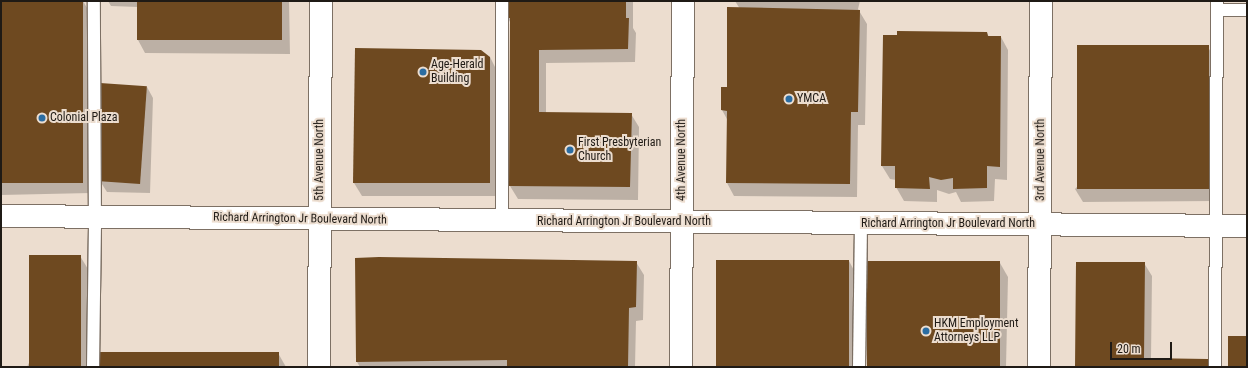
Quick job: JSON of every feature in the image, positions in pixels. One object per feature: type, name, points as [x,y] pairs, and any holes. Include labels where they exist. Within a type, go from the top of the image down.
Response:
[{"type":"main road","name":"5th Avenue North","points":[[319,367],[321,1]]},
{"type":"main road","name":"4th Avenue North","points":[[681,367],[683,1]]},
{"type":"main road","name":"3rd Avenue North","points":[[1039,367],[1041,224],[1041,1]]},
{"type":"main road","name":"Richard Arrington Jr Boulevard North","points":[[1,216],[682,223],[1247,226]]},
{"type":"lane","points":[[93,367],[94,1]]},
{"type":"lane","points":[[502,1],[502,221]]},
{"type":"lane","points":[[1215,367],[1217,5],[1247,10]]},
{"type":"lane","points":[[859,367],[861,224]]},
{"type":"building","name":"Colonial Plaza","points":[[1,1],[83,1],[83,183],[1,183]]},
{"type":"building","points":[[137,1],[282,1],[282,40],[137,40]]},
{"type":"building","points":[[507,1],[626,1],[626,18],[629,18],[628,49],[539,50],[539,112],[632,113],[630,187],[509,186],[510,18],[507,18]]},
{"type":"building","name":"YMCA","points":[[727,7],[860,10],[858,112],[851,112],[850,184],[726,183],[727,111],[721,110],[721,87],[727,87]]},
{"type":"building","points":[[897,31],[987,32],[988,36],[1001,36],[1000,167],[987,166],[987,188],[953,189],[953,178],[941,180],[929,177],[930,189],[895,188],[895,166],[881,166],[883,35],[897,35]]},
{"type":"building","points":[[1077,45],[1209,45],[1209,189],[1077,189]]},
{"type":"building","points":[[355,48],[481,50],[490,57],[490,183],[353,183]]},
{"type":"building","points":[[100,83],[147,86],[140,184],[93,181]]},
{"type":"building","points":[[29,255],[81,255],[81,367],[29,367]]},
{"type":"building","points":[[379,257],[637,261],[636,307],[629,308],[628,367],[507,367],[507,360],[356,362],[355,258]]},
{"type":"building","points":[[716,260],[849,260],[849,367],[716,367]]},
{"type":"building","points":[[867,261],[1000,261],[1000,367],[867,367]]},
{"type":"building","points":[[1076,262],[1145,262],[1144,358],[1208,359],[1208,367],[1075,367]]},
{"type":"building","points":[[1228,336],[1247,336],[1247,367],[1228,367]]},
{"type":"building","points":[[100,352],[279,352],[279,367],[100,367]]},
{"type":"place","name":"Age-Herald Building","points":[[423,72]]},
{"type":"place","name":"YMCA","points":[[789,99]]},
{"type":"place","name":"Colonial Plaza","points":[[42,118]]},
{"type":"place","name":"First Presbyterian Church","points":[[570,150]]},
{"type":"place","name":"HKM Employment Attorneys LLP","points":[[926,331]]}]
